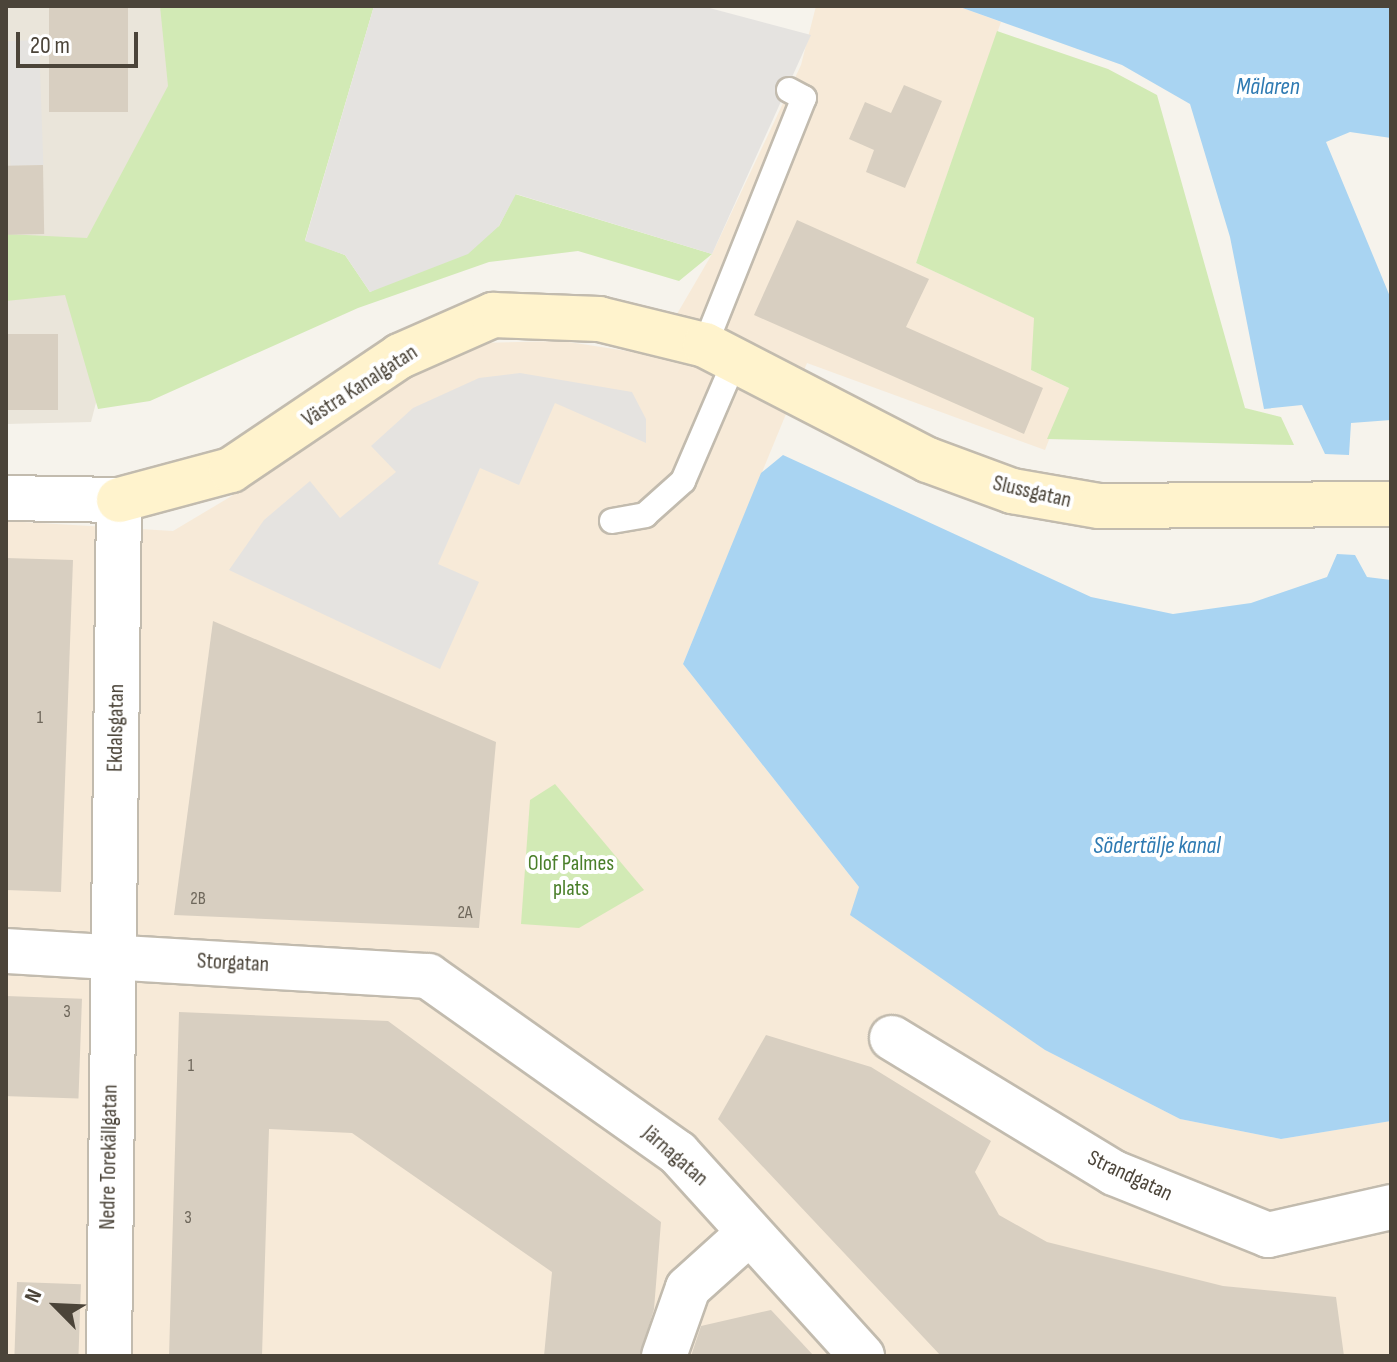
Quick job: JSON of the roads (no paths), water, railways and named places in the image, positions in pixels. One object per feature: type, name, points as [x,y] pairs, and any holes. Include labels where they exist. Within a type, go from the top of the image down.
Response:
[{"type":"street","name":"Västra Kanalgatan","points":[[119,500],[231,470],[400,356],[493,315],[599,319],[720,353]]},
{"type":"street","name":"Slussgatan","points":[[720,353],[928,460],[1012,491],[1099,506],[1391,504]]},
{"type":"street","points":[[6,498],[119,500]]},
{"type":"street","name":"Ekdalsgatan","points":[[113,957],[119,500]]},
{"type":"street","name":"Storgatan","points":[[6,951],[391,971],[428,976],[457,990]]},
{"type":"street","name":"Nedre Torekällgatan","points":[[109,1356],[113,957]]},
{"type":"street","name":"Järnagatan","points":[[457,990],[701,1175],[749,1233],[862,1356]]},
{"type":"street","name":"Strandgatan","points":[[892,1038],[1114,1173],[1268,1235],[1391,1207]]},
{"type":"street","points":[[664,1356],[688,1288],[749,1233]]},
{"type":"lane","points":[[612,521],[645,515],[683,481],[720,353],[742,219],[804,98],[789,90]]},
{"type":"water","name":"Mälaren","points":[[957,6],[1391,6],[1391,138],[1350,132],[1326,142],[1391,299],[1391,420],[1351,423],[1349,455],[1325,454],[1302,405],[1264,409],[1230,237],[1190,104],[1122,65]]},
{"type":"water","name":"Södertälje kanal","points":[[783,455],[1091,597],[1173,614],[1251,603],[1327,577],[1337,554],[1355,555],[1367,577],[1391,580],[1391,1121],[1281,1139],[1180,1119],[1045,1050],[850,915],[859,887],[683,664],[761,473]]},
{"type":"park label","name":"Olof Palmes plats","points":[[571,876]]}]
